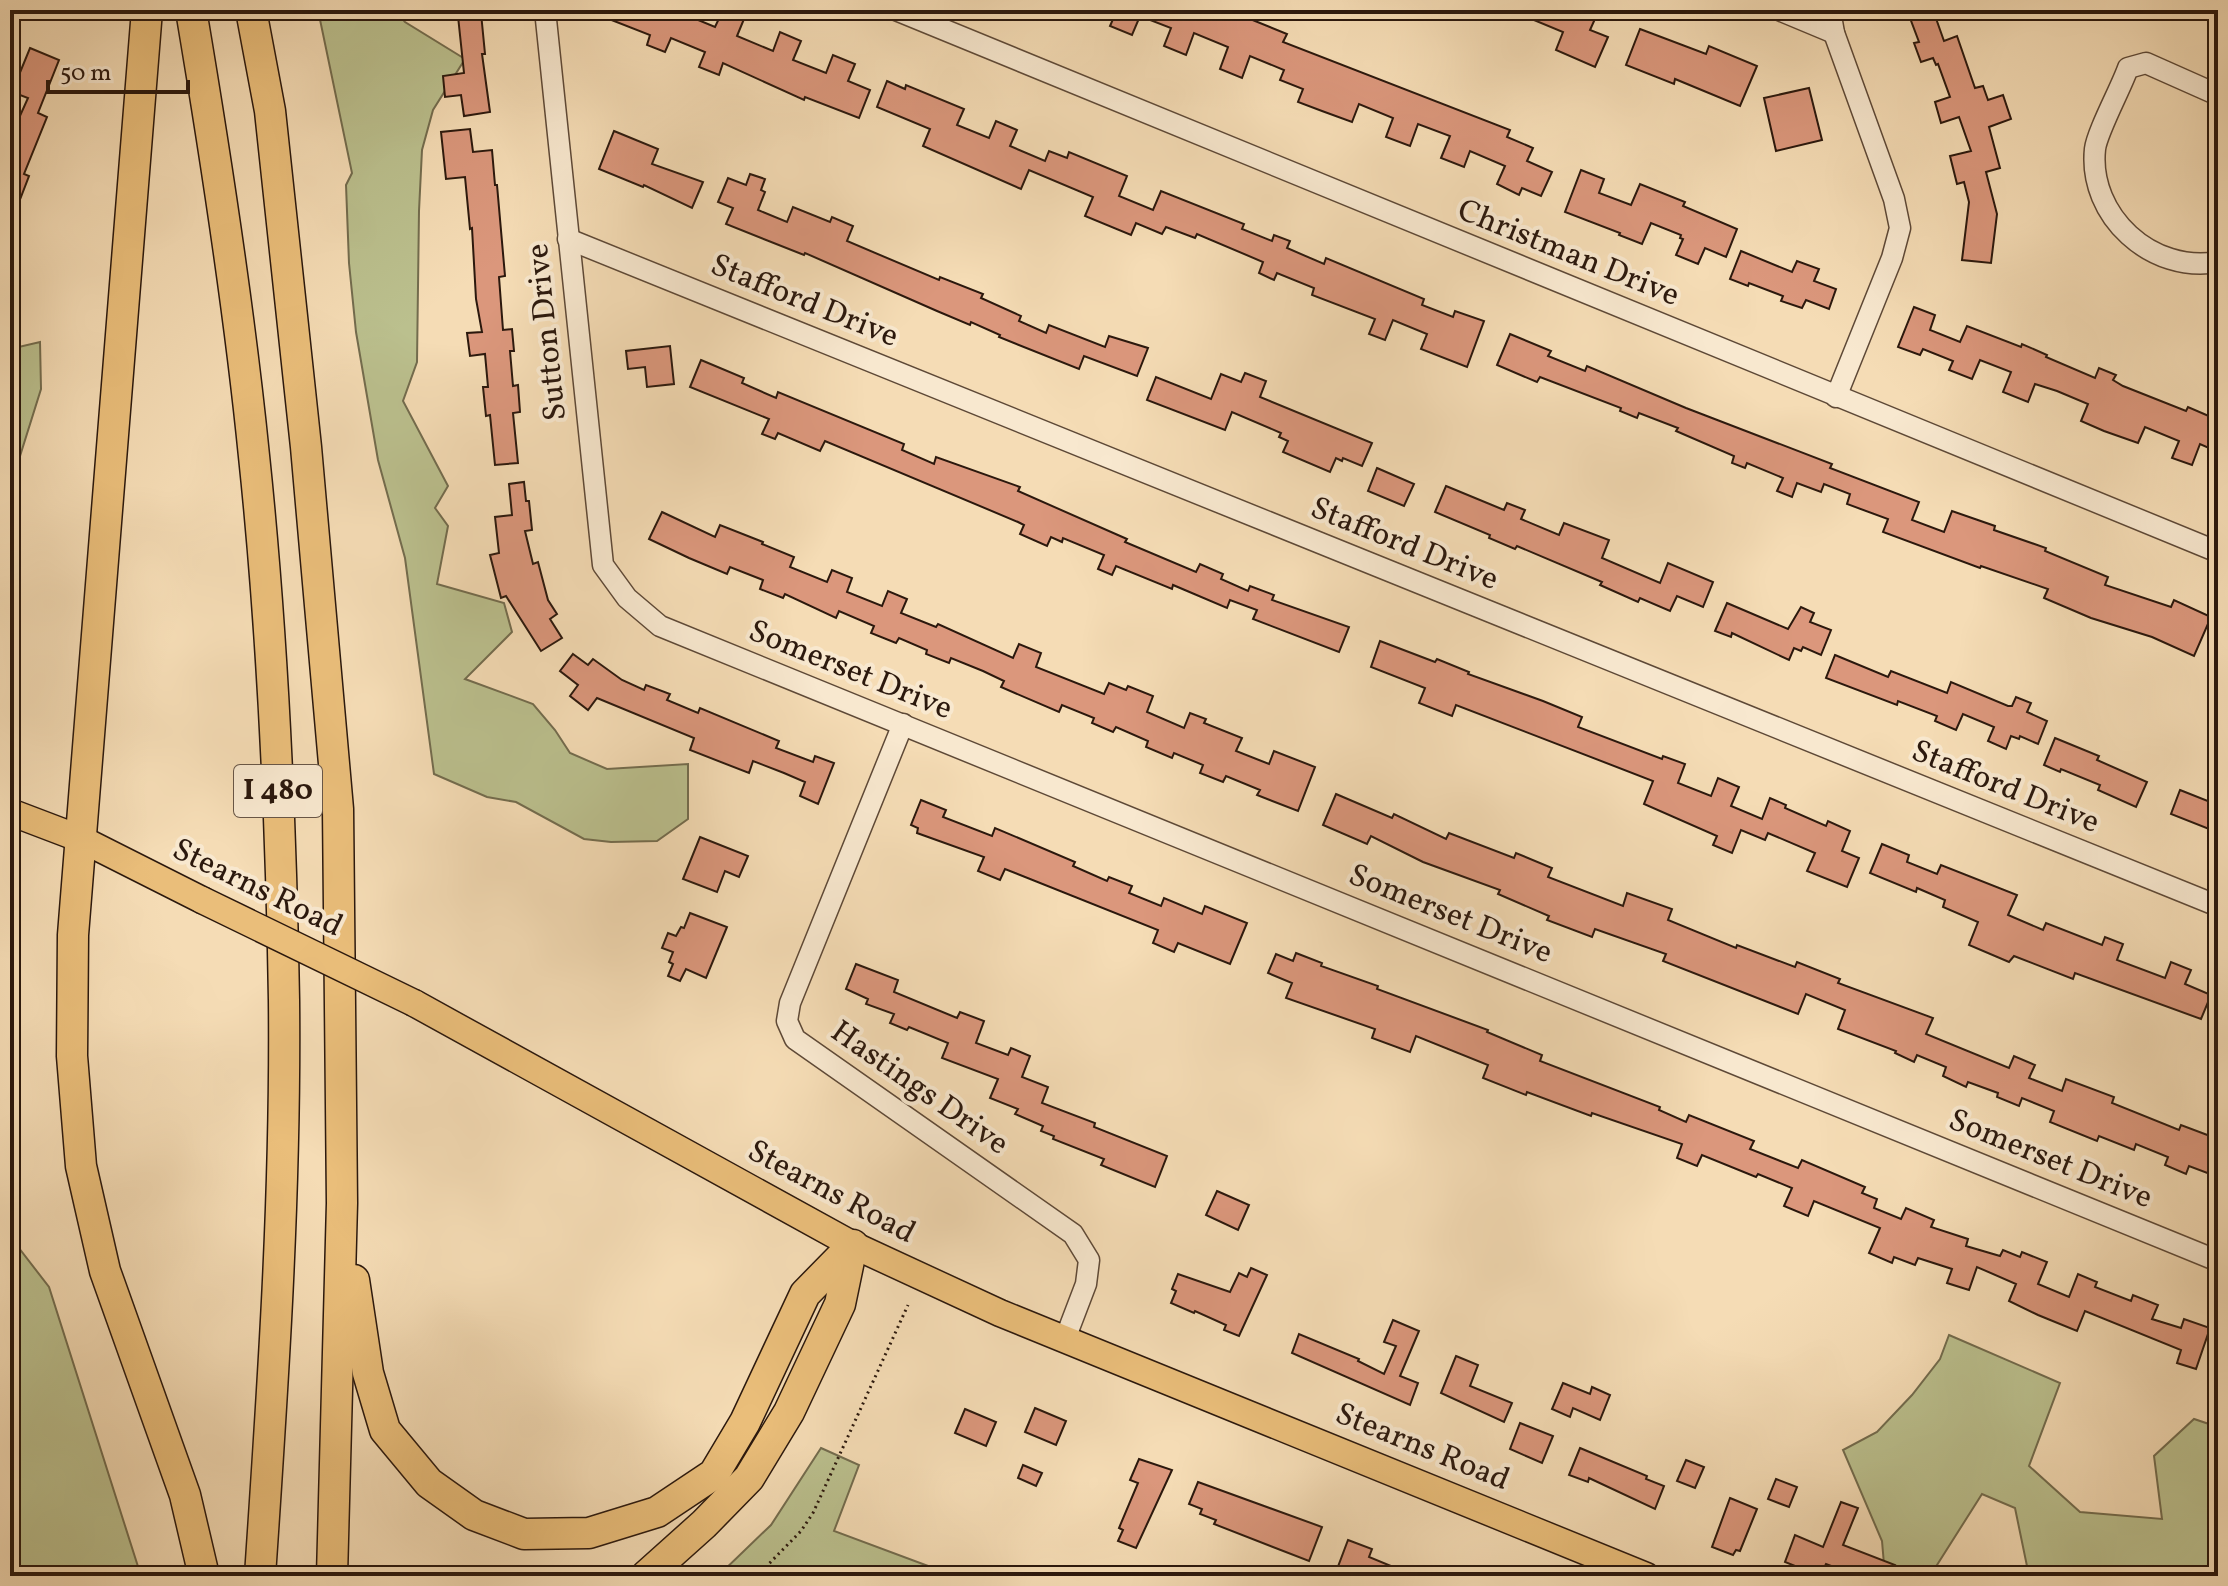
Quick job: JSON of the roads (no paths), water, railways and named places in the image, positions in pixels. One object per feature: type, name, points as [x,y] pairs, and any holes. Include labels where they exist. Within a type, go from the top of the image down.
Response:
[{"type":"highway","points":[[147,10],[73,935],[72,1056],[81,1166],[105,1271],[185,1495],[204,1576]]},
{"type":"highway","name":"I 480","points":[[191,10],[234,287],[255,458],[270,639],[279,820],[284,1003],[281,1185],[271,1420],[260,1576]]},
{"type":"highway","name":"I 480","points":[[251,10],[270,111],[306,447],[338,809],[342,1203],[332,1576]]},
{"type":"highway","points":[[342,1203],[368,1373],[385,1430],[429,1483],[474,1515],[524,1534],[589,1533],[657,1512],[714,1474],[745,1422],[805,1294],[853,1245]]},
{"type":"highway","points":[[646,1576],[749,1478],[789,1412],[840,1304],[853,1245]]},
{"type":"main road","name":"Stearns Road","points":[[10,812],[81,839],[414,1003],[853,1245],[986,1307],[1646,1576]]},
{"type":"street","name":"Sutton Drive","points":[[545,10],[603,565],[627,598],[660,626]]},
{"type":"street","name":"Christman Drive","points":[[896,10],[2218,552]]},
{"type":"street","points":[[1779,10],[1834,33]]},
{"type":"street","points":[[1830,10],[1834,33],[1894,199],[1900,228],[1892,258],[1836,397]]},
{"type":"street","points":[[2218,95],[2146,63],[2128,68],[2095,147],[2097,179],[2101,190],[2111,213],[2134,242],[2163,257],[2183,262],[2218,262]]},
{"type":"street","name":"Stafford Drive","points":[[568,239],[2218,906]]},
{"type":"street","name":"Somerset Drive","points":[[660,626],[2218,1261]]},
{"type":"street","name":"Hastings Drive","points":[[903,724],[790,1003],[787,1021],[795,1039],[1073,1234],[1089,1260],[1086,1284],[1065,1339]]}]
